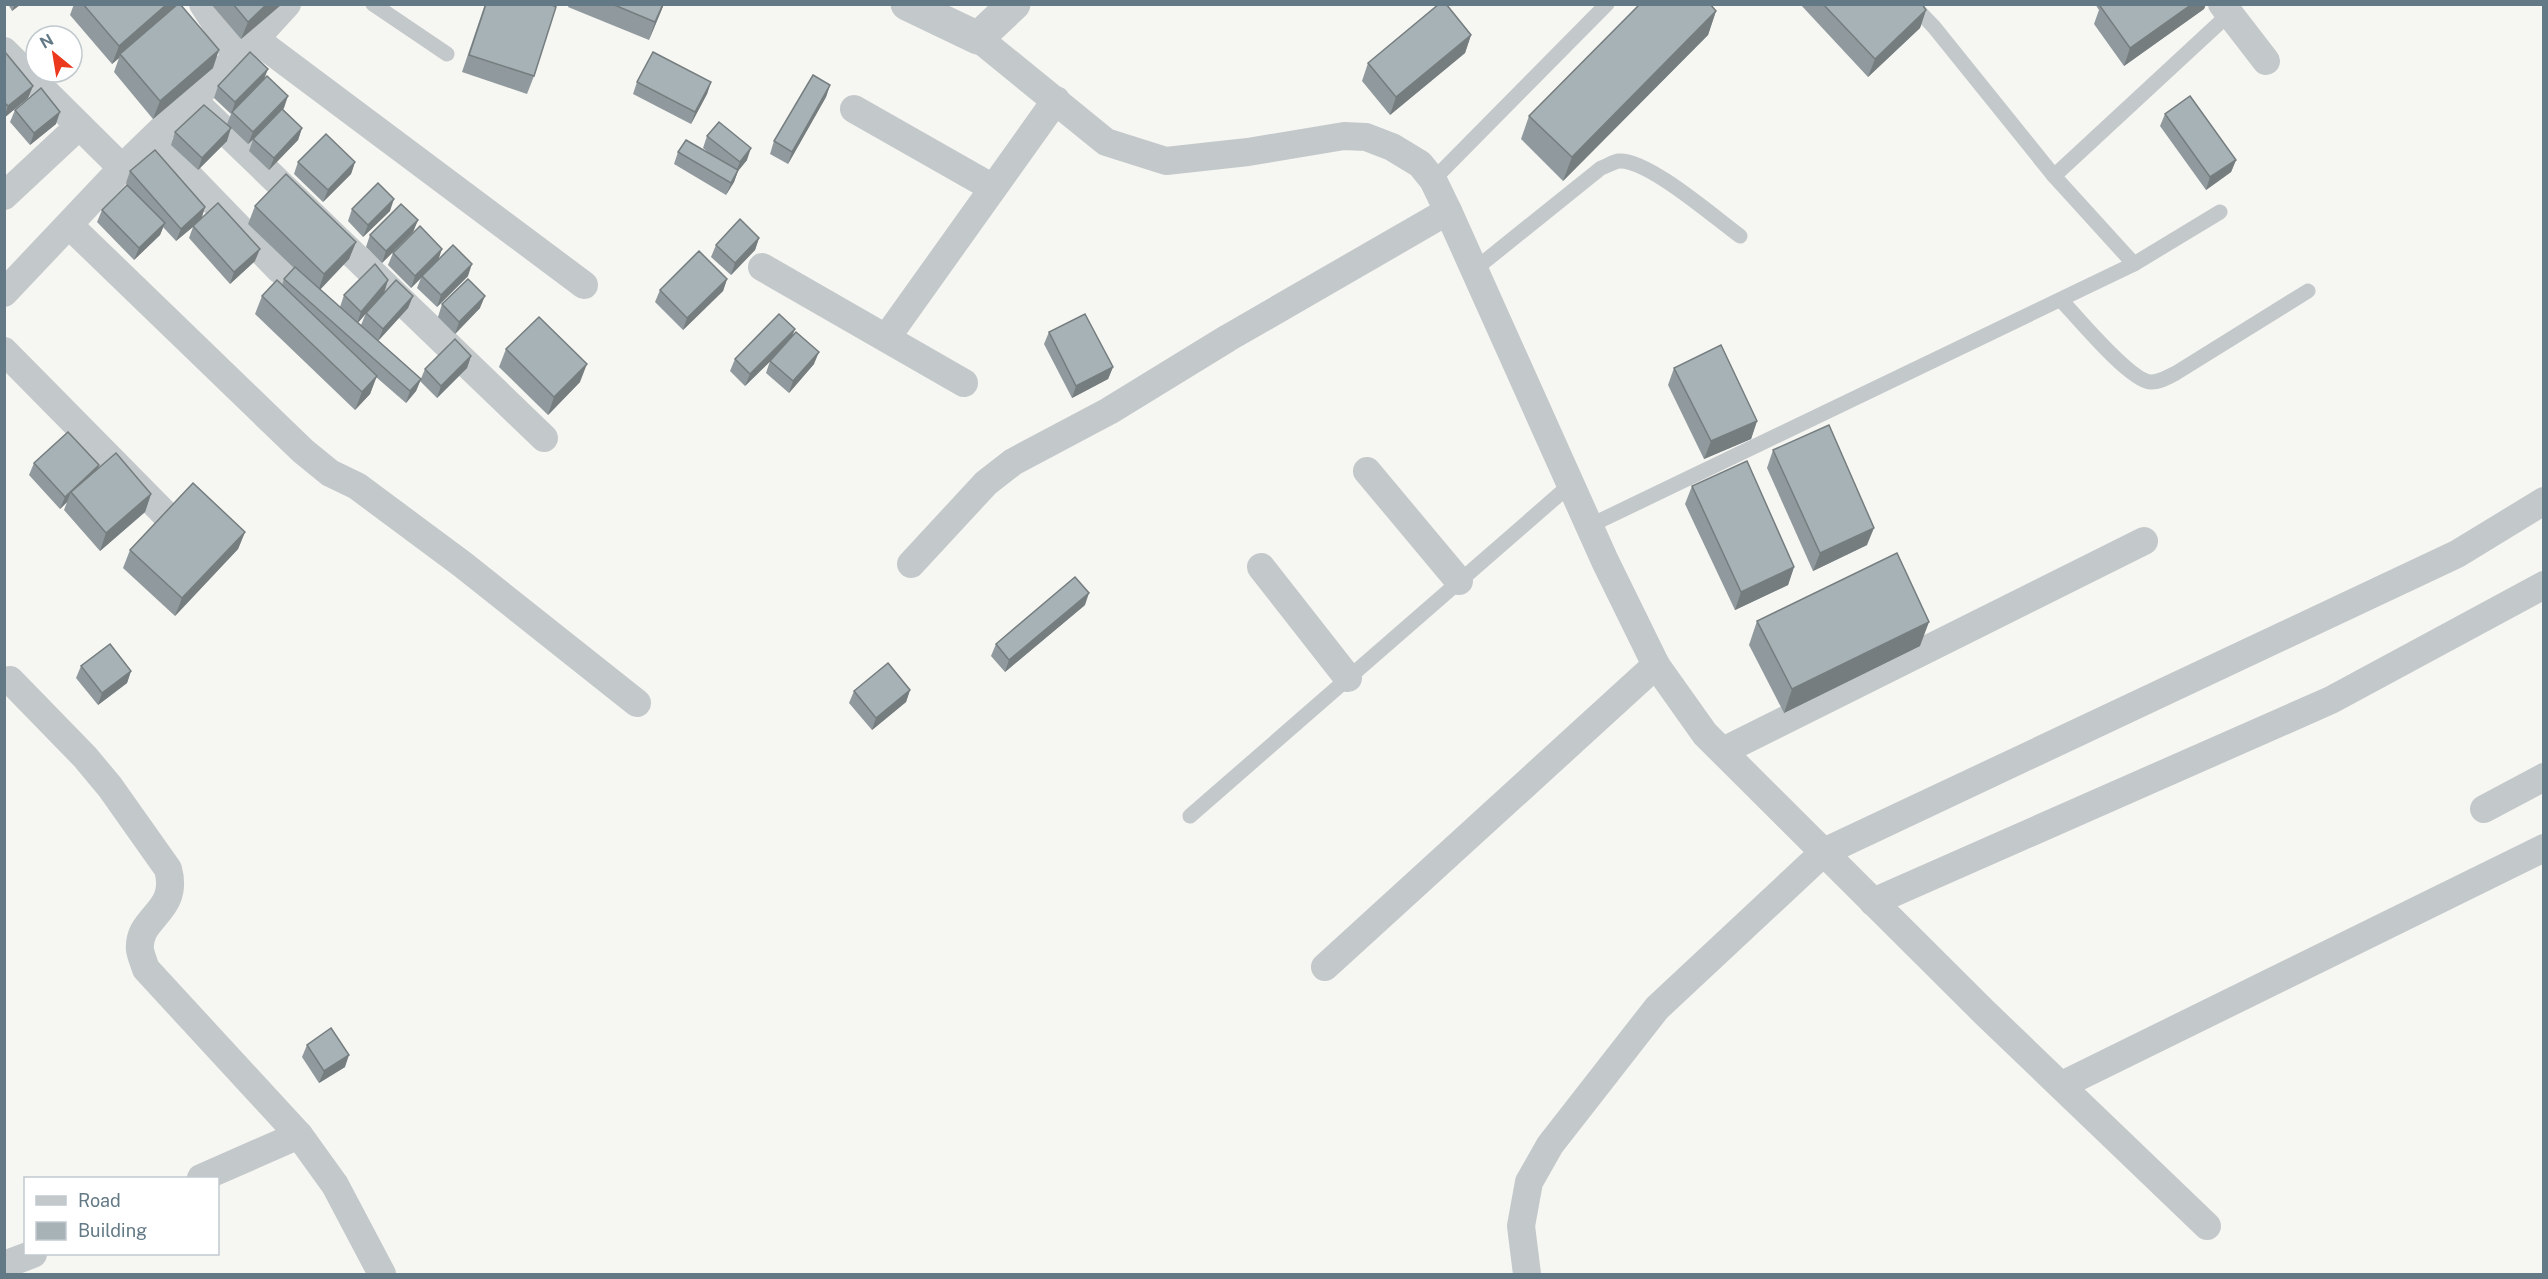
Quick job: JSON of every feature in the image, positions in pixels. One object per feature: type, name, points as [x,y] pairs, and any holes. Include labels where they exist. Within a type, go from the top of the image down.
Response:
[{"type":"street","points":[[203,4],[246,48],[584,285]]},
{"type":"street","points":[[4,293],[122,168],[246,48],[287,4]]},
{"type":"street","points":[[907,4],[978,38],[1106,142],[1166,161],[1248,152],[1344,136],[1366,137],[1392,147],[1420,164],[1433,180],[1448,211],[1570,485],[1656,665],[1705,734],[1983,1011],[2207,1226]]},
{"type":"street","points":[[978,38],[1014,4]]},
{"type":"street","points":[[2226,9],[2266,62]]},
{"type":"street","points":[[4,51],[122,168]]},
{"type":"street","points":[[192,100],[544,438]]},
{"type":"street","points":[[887,337],[1056,100]]},
{"type":"street","points":[[854,109],[993,188]]},
{"type":"street","points":[[4,196],[79,126]]},
{"type":"street","points":[[153,139],[280,270]]},
{"type":"street","points":[[911,564],[986,483],[1013,462],[1109,411],[1228,338],[1448,211]]},
{"type":"street","points":[[69,225],[303,451],[330,472],[357,486],[462,564],[637,703]]},
{"type":"street","points":[[762,267],[964,383]]},
{"type":"street","points":[[4,351],[164,513]]},
{"type":"street","points":[[1367,471],[1459,581]]},
{"type":"street","points":[[1527,1275],[1521,1226],[1529,1182],[1550,1145],[1657,1008],[1824,852],[2457,554],[2544,501]]},
{"type":"street","points":[[1723,751],[2144,541]]},
{"type":"street","points":[[1261,567],[1348,678]]},
{"type":"street","points":[[1873,902],[2331,700],[2544,585]]},
{"type":"street","points":[[1325,967],[1656,665]]},
{"type":"street","points":[[10,680],[85,757],[110,787],[168,869],[172,884],[169,900],[145,929],[140,949],[146,969],[299,1135],[335,1185],[382,1275]]},
{"type":"street","points":[[2484,809],[2544,777]]},
{"type":"street","points":[[2062,1085],[2544,849]]},
{"type":"street","points":[[205,1177],[299,1135]]},
{"type":"street","points":[[4,1265],[30,1255]]},
{"type":"lane","points":[[373,4],[447,54]]},
{"type":"lane","points":[[1433,180],[1608,4]]},
{"type":"lane","points":[[1912,4],[1934,27],[2054,176],[2134,264]]},
{"type":"lane","points":[[2054,176],[2226,9]]},
{"type":"lane","points":[[1474,270],[1602,168],[1618,161],[1636,164],[1654,173],[1740,236]]},
{"type":"lane","points":[[1589,526],[2134,264],[2220,212]]},
{"type":"lane","points":[[2061,300],[2126,369],[2149,382],[2162,380],[2176,373],[2308,291]]},
{"type":"lane","points":[[1190,816],[1570,485]]},
{"type":"building","points":[[83,4],[167,4],[119,46]]},
{"type":"building","points":[[178,4],[219,50],[160,101],[120,54]]},
{"type":"building","points":[[233,4],[267,4],[248,22]]},
{"type":"building","points":[[486,4],[550,4],[556,7],[534,76],[469,55]]},
{"type":"building","points":[[612,4],[663,4],[655,22]]},
{"type":"building","points":[[1439,4],[1446,4],[1471,35],[1396,97],[1368,63]]},
{"type":"building","points":[[1640,4],[1710,4],[1716,11],[1572,157],[1529,116]]},
{"type":"building","points":[[1823,4],[1922,4],[1926,10],[1875,59]]},
{"type":"building","points":[[2103,4],[2192,4],[2130,48],[2100,6]]},
{"type":"building","points":[[5,52],[24,75],[24,84],[33,86],[8,106],[4,102]]},
{"type":"building","points":[[250,52],[268,69],[235,102],[218,86]]},
{"type":"building","points":[[653,52],[711,82],[695,112],[637,82]]},
{"type":"building","points":[[813,75],[830,85],[792,152],[774,141]]},
{"type":"building","points":[[267,76],[288,96],[253,132],[232,112]]},
{"type":"building","points":[[41,88],[60,112],[34,133],[15,110]]},
{"type":"building","points":[[2190,96],[2236,160],[2210,177],[2165,114]]},
{"type":"building","points":[[204,105],[231,128],[202,158],[175,132]]},
{"type":"building","points":[[282,109],[302,128],[274,158],[253,139]]},
{"type":"building","points":[[719,122],[751,148],[740,162],[707,136]]},
{"type":"building","points":[[326,134],[355,162],[328,190],[298,162]]},
{"type":"building","points":[[686,140],[738,170],[731,183],[678,152]]},
{"type":"building","points":[[155,150],[205,207],[181,229],[130,171]]},
{"type":"building","points":[[286,174],[356,242],[324,274],[255,206]]},
{"type":"building","points":[[378,183],[394,199],[368,225],[352,209]]},
{"type":"building","points":[[127,185],[165,223],[139,248],[102,210]]},
{"type":"building","points":[[218,203],[260,249],[234,272],[193,226]]},
{"type":"building","points":[[401,204],[418,220],[386,251],[370,235]]},
{"type":"building","points":[[740,219],[759,238],[735,263],[716,245]]},
{"type":"building","points":[[420,226],[442,249],[415,276],[393,253]]},
{"type":"building","points":[[453,245],[472,264],[441,295],[422,276]]},
{"type":"building","points":[[699,251],[727,279],[687,318],[660,290]]},
{"type":"building","points":[[375,264],[388,280],[361,312],[344,295]]},
{"type":"building","points":[[295,267],[421,379],[410,391],[284,279]]},
{"type":"building","points":[[468,279],[485,296],[459,322],[442,304]]},
{"type":"building","points":[[277,280],[377,376],[362,392],[262,296]]},
{"type":"building","points":[[396,280],[413,296],[383,329],[366,313]]},
{"type":"building","points":[[779,314],[795,329],[750,374],[735,359]]},
{"type":"building","points":[[1085,314],[1113,367],[1076,386],[1049,332]]},
{"type":"building","points":[[539,317],[587,364],[554,397],[506,349]]},
{"type":"building","points":[[796,332],[819,352],[793,381],[770,361]]},
{"type":"building","points":[[455,339],[471,356],[441,386],[425,369]]},
{"type":"building","points":[[1721,345],[1757,421],[1711,441],[1674,368]]},
{"type":"building","points":[[1829,425],[1874,528],[1820,553],[1773,450]]},
{"type":"building","points":[[68,432],[99,465],[65,497],[34,463]]},
{"type":"building","points":[[116,453],[151,494],[106,533],[71,492]]},
{"type":"building","points":[[1747,461],[1794,567],[1741,592],[1692,486]]},
{"type":"building","points":[[193,483],[245,532],[182,598],[130,550]]},
{"type":"building","points":[[1897,553],[1929,622],[1792,689],[1757,621]]},
{"type":"building","points":[[1075,577],[1089,593],[1009,660],[996,644]]},
{"type":"building","points":[[110,644],[131,671],[102,693],[81,666]]},
{"type":"building","points":[[888,663],[910,690],[876,718],[854,691]]},
{"type":"building","points":[[331,1028],[349,1055],[324,1071],[307,1045]]}]
